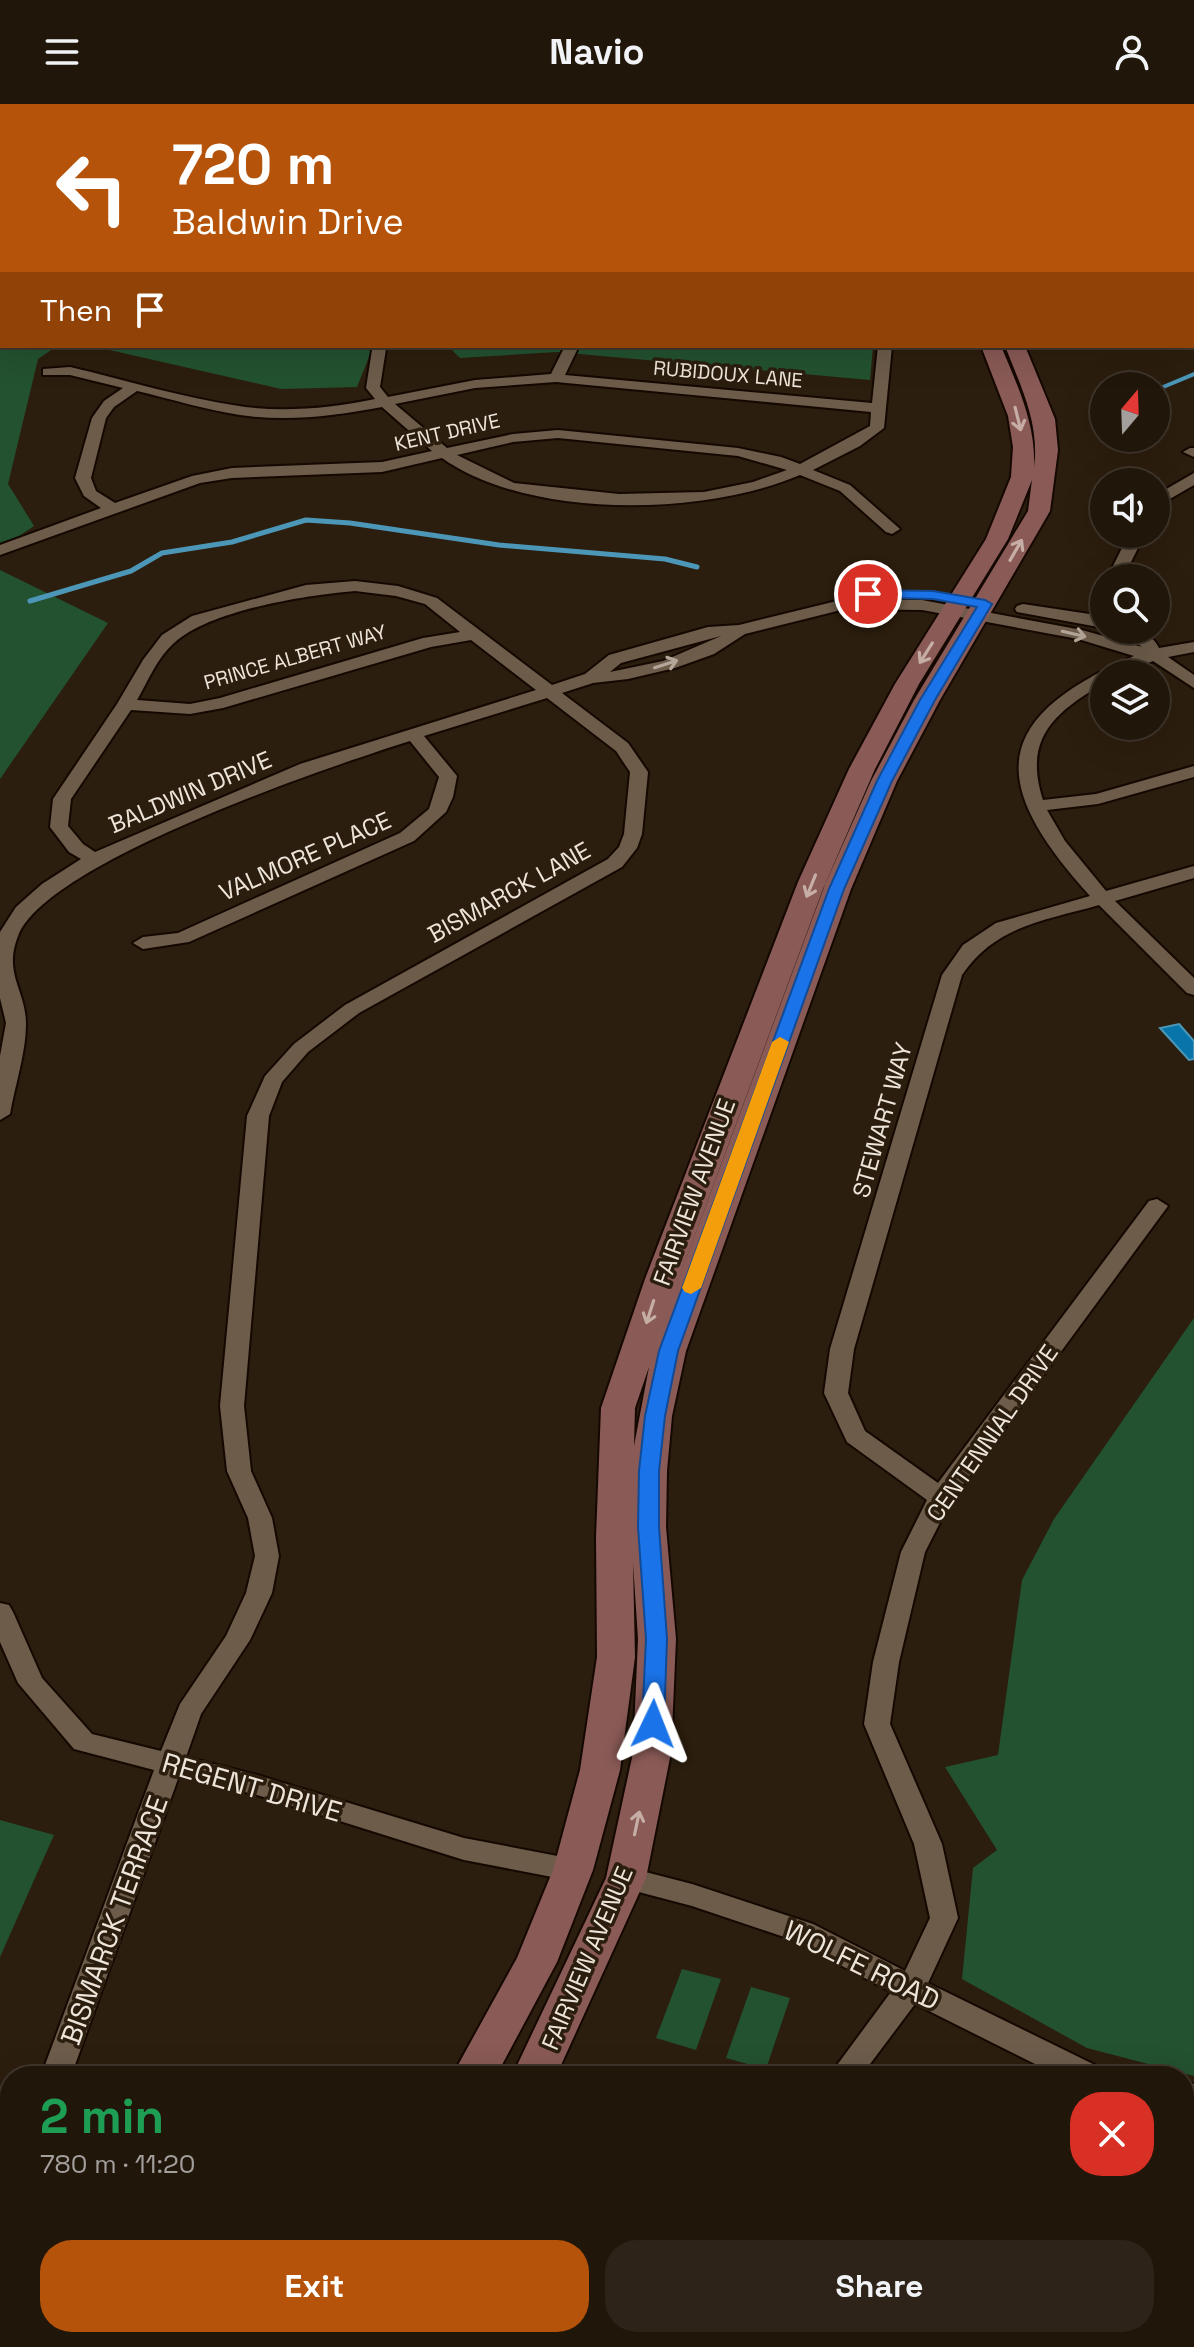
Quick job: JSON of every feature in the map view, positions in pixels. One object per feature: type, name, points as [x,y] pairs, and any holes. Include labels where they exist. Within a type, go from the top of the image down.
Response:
[{"type":"street","points":[[88,104],[98,104]]},
{"type":"street","points":[[378,348],[373,388],[383,402],[446,454],[481,475],[510,487],[644,501],[701,499],[753,489],[858,443],[877,428],[885,348]]},
{"type":"street","points":[[556,378],[571,348]]},
{"type":"street","name":"FAIRVIEW AVENUE","points":[[539,2066],[626,1878],[652,1753],[657,1639],[648,1527],[649,1471],[655,1416],[669,1351],[837,889],[884,781],[927,700],[969,608],[1022,477],[1024,447],[1019,416],[992,348]]},
{"type":"street","name":"FAIRVIEW AVENUE","points":[[480,2066],[531,1973],[573,1870],[600,1770],[616,1657],[614,1537],[618,1408],[661,1279],[812,882],[862,769],[907,684],[969,608],[1039,511],[1047,450],[1044,419],[1016,348]]},
{"type":"street","name":"RUBIDOUX LANE","points":[[48,372],[70,371],[240,411],[292,414],[339,411],[475,384],[556,378],[880,408]]},
{"type":"street","points":[[113,509],[89,493],[83,478],[99,418],[109,404],[134,387]]},
{"type":"street","name":"KENT DRIVE","points":[[0,550],[197,479],[232,473],[382,467],[513,438],[558,434],[738,452],[776,460],[845,488],[892,529]]},
{"type":"street","points":[[1170,493],[1194,478]]},
{"type":"street","name":"BISMARCK LANE","points":[[94,859],[76,848],[59,827],[62,799],[126,704],[151,660],[168,639],[198,620],[306,590],[355,586],[398,591],[431,601],[622,747],[639,772],[633,834],[628,848],[615,863],[352,1009],[301,1048],[272,1080],[258,1116],[232,1406],[239,1471],[260,1518],[267,1556],[259,1593],[237,1640],[189,1711],[171,1764]]},
{"type":"street","name":"BALDWIN DRIVE","points":[[0,1114],[16,1023],[1,960],[9,933],[23,911],[49,888],[94,859],[306,768],[591,678],[624,677],[645,671],[723,645],[739,630],[845,604],[922,605],[1090,618]]},
{"type":"street","name":"BALDWIN DRIVE","points":[[969,608],[1082,635],[1124,650],[1154,654]]},
{"type":"street","name":"PRINCE ALBERT WAY","points":[[126,704],[190,709],[223,703],[429,642],[475,634]]},
{"type":"street","name":"BALDWIN DRIVE","points":[[1149,644],[1154,654],[1194,683]]},
{"type":"street","points":[[1140,660],[1154,654],[1194,647]]},
{"type":"street","points":[[1090,684],[1074,694],[1047,719],[1029,746],[1027,774],[1037,806],[1056,846],[1103,900],[1194,989]]},
{"type":"street","name":"VALMORE PLACE","points":[[143,943],[182,938],[407,837],[428,822],[445,802],[448,776],[413,734]]},
{"type":"street","points":[[1037,806],[1098,799],[1194,771]]},
{"type":"street","name":"STEWART WAY","points":[[941,1497],[855,1436],[836,1393],[842,1349],[952,975],[970,949],[1003,927],[1194,872]]},
{"type":"street","name":"CENTENNIAL DRIVE","points":[[852,2066],[911,1988],[944,1918],[928,1844],[877,1724],[886,1662],[913,1552],[941,1497],[1157,1206]]},
{"type":"street","name":"REGENT DRIVE","points":[[0,1612],[31,1683],[83,1742],[257,1785],[464,1849],[573,1870]]},
{"type":"street","name":"BISMARCK TERRACE","points":[[60,2066],[171,1764]]},
{"type":"street","points":[[573,1870],[626,1878]]},
{"type":"street","name":"WOLFE ROAD","points":[[626,1878],[692,1895],[803,1932],[1068,2066]]},
{"type":"green space","points":[[0,348],[54,348],[38,359],[8,484],[34,526],[0,549]]},
{"type":"green space","points":[[101,348],[409,348],[371,352],[357,387],[281,389]]},
{"type":"green space","points":[[450,348],[873,348],[870,380],[557,352],[460,358]]},
{"type":"green space","points":[[0,570],[108,623],[0,779]]},
{"type":"green space","points":[[1194,1318],[1194,2066],[1156,2066],[1087,2048],[962,1979],[973,1868],[997,1850],[945,1767],[998,1755],[1022,1580],[1054,1519]]},
{"type":"green space","points":[[0,1820],[54,1835],[0,1957]]},
{"type":"green space","points":[[682,1969],[721,1979],[696,2050],[656,2038]]},
{"type":"green space","points":[[751,1987],[790,1998],[767,2066],[726,2058]]},
{"type":"water","points":[[1179,1024],[1194,1041],[1194,1059],[1189,1060],[1160,1028]]},
{"type":"waterway","points":[[1170,384],[1194,374]]},
{"type":"waterway","points":[[30,601],[131,571],[162,553],[232,542],[306,520],[350,523],[499,545],[665,559],[697,567]]},
{"type":"slow traffic","points":[[691,1288],[780,1042]]},
{"type":"route","points":[[653,1724],[657,1639],[648,1527],[649,1471],[655,1416],[669,1351],[837,889],[884,781],[927,700],[985,604],[933,595],[868,594]]}]
